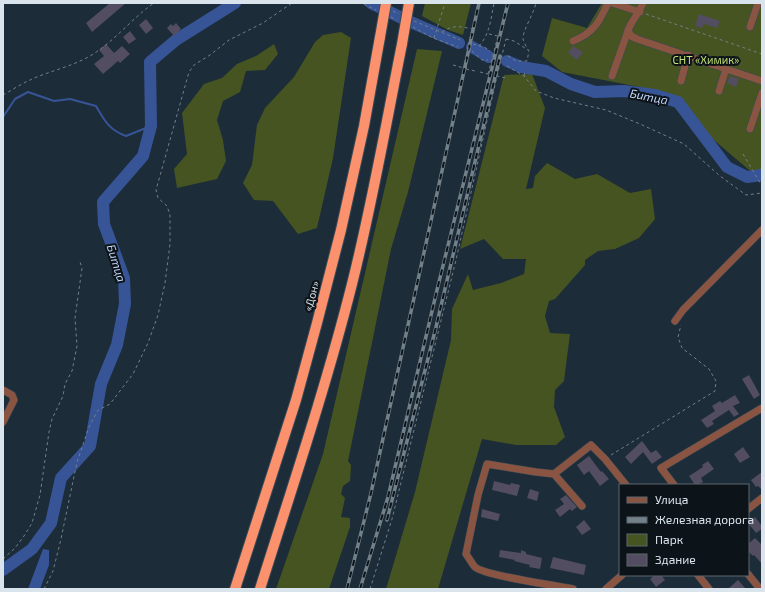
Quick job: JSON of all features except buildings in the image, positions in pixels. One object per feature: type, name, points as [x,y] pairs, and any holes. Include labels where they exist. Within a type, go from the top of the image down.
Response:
[{"type":"highway","name":"«Дон»","points":[[235,589],[296,400],[341,230],[362,134],[386,3]]},
{"type":"highway","points":[[260,589],[320,398],[352,284],[402,44],[409,3]]},
{"type":"street","points":[[574,41],[580,39],[596,26],[608,3]]},
{"type":"street","points":[[612,3],[640,12]]},
{"type":"street","points":[[612,76],[628,30],[632,21],[640,12],[643,3]]},
{"type":"street","points":[[750,27],[758,3]]},
{"type":"street","points":[[628,30],[631,36],[637,39],[762,80]]},
{"type":"street","points":[[681,81],[688,55]]},
{"type":"street","points":[[719,91],[726,68]]},
{"type":"street","points":[[750,130],[762,93]]},
{"type":"street","points":[[675,321],[762,230]]},
{"type":"street","points":[[3,390],[12,395],[14,400],[3,422]]},
{"type":"street","points":[[673,484],[661,468],[762,408]]},
{"type":"street","points":[[554,474],[591,445],[605,459],[625,484]]},
{"type":"street","points":[[573,589],[514,579],[488,572],[476,568],[466,554],[478,495],[487,464],[554,474],[582,506]]},
{"type":"street","points":[[749,508],[762,498]]},
{"type":"street","points":[[749,575],[760,589]]},
{"type":"street","points":[[606,589],[621,576]]},
{"type":"street","points":[[699,576],[709,589]]},
{"type":"path","points":[[3,95],[30,80],[90,56],[116,36],[146,8],[154,3]]},
{"type":"path","points":[[44,589],[53,571],[77,462],[89,427],[98,410],[110,404],[133,374],[148,343],[158,315],[165,283],[170,244],[170,215],[167,206],[158,198],[156,190],[189,72],[194,66],[228,40],[263,24],[292,3]]},
{"type":"path","points":[[352,3],[361,4]]},
{"type":"path","points":[[433,38],[445,3]]},
{"type":"path","points":[[480,46],[488,33],[494,3]]},
{"type":"path","points":[[508,56],[516,61],[527,61],[529,51],[523,39],[524,31],[535,10],[536,3]]},
{"type":"path","points":[[640,12],[762,54]]},
{"type":"path","points":[[426,25],[460,40]]},
{"type":"path","points":[[442,32],[450,27],[462,26],[472,29],[464,68],[453,65]]},
{"type":"path","points":[[474,29],[466,69],[475,72]]},
{"type":"path","points":[[480,72],[488,74],[498,36],[488,33]]},
{"type":"path","points":[[370,589],[396,504],[456,260],[506,39],[514,41],[529,51]]},
{"type":"path","points":[[473,44],[490,51]]},
{"type":"path","points":[[472,51],[482,60],[488,60]]},
{"type":"path","points":[[506,66],[524,76],[536,91],[554,98],[606,110],[684,144],[720,176],[746,195],[762,193]]},
{"type":"path","points":[[524,76],[525,71]]},
{"type":"path","points":[[497,76],[506,78]]},
{"type":"path","points":[[743,154],[762,186]]},
{"type":"path","points":[[3,559],[15,548],[32,523],[40,495],[52,419],[63,396],[66,384],[72,371],[77,346],[75,318],[82,268],[80,262]]},
{"type":"path","points":[[605,459],[715,391],[716,381],[709,369],[682,348],[678,337],[684,310]]},
{"type":"green space","points":[[425,3],[471,3],[463,35],[448,30],[422,16]]},
{"type":"green space","name":"СНТ «Химик»","points":[[602,3],[762,3],[762,181],[655,90],[562,72],[542,56],[552,18],[587,28]]},
{"type":"green space","points":[[341,32],[351,38],[333,158],[317,228],[298,234],[273,201],[254,200],[243,183],[252,165],[257,125],[265,108],[294,77],[315,42],[323,35]]},
{"type":"green space","points":[[274,44],[278,54],[265,70],[246,71],[240,92],[223,101],[217,120],[223,140],[226,161],[217,179],[177,188],[174,169],[187,154],[182,113],[204,84],[222,78],[237,64],[256,56]]},
{"type":"green space","points":[[417,49],[442,51],[408,192],[391,249],[348,461],[351,465],[350,481],[343,486],[341,494],[345,498],[341,517],[350,518],[350,527],[329,589],[276,589],[323,454]]},
{"type":"green space","points":[[532,74],[545,108],[526,189],[533,188],[535,176],[547,163],[575,179],[597,174],[630,193],[651,189],[655,219],[639,238],[615,249],[598,251],[585,260],[585,265],[555,299],[549,301],[545,316],[550,333],[570,334],[564,381],[555,390],[554,407],[565,437],[556,445],[516,445],[482,439],[438,589],[386,589],[415,492],[451,340],[452,309],[468,274],[473,290],[501,283],[524,274],[526,259],[503,259],[484,239],[460,249],[504,75]]},
{"type":"water","points":[[43,549],[49,550],[49,565],[40,589],[28,589]]},
{"type":"waterway","name":"Битца","points":[[3,570],[32,549],[51,523],[61,478],[90,446],[101,384],[117,345],[125,304],[124,278],[104,224],[103,202],[143,156],[151,126],[150,62],[176,40],[235,3]]},
{"type":"waterway","name":"Битца","points":[[371,3],[459,43]]},
{"type":"waterway","name":"Битца","points":[[472,47],[489,57]]},
{"type":"waterway","name":"Битца","points":[[507,61],[521,67],[546,71],[571,84],[595,92],[624,91],[655,95],[678,102],[727,167],[747,177],[762,175]]},
{"type":"waterway","points":[[3,117],[15,99],[28,92],[54,101],[70,99],[96,106],[111,128],[126,136],[151,126]]},
{"type":"railway","points":[[347,589],[371,493],[479,3]]},
{"type":"railway","points":[[360,589],[388,497],[437,290],[508,3]]},
{"type":"railway","points":[[387,520],[436,327],[500,56]]}]
